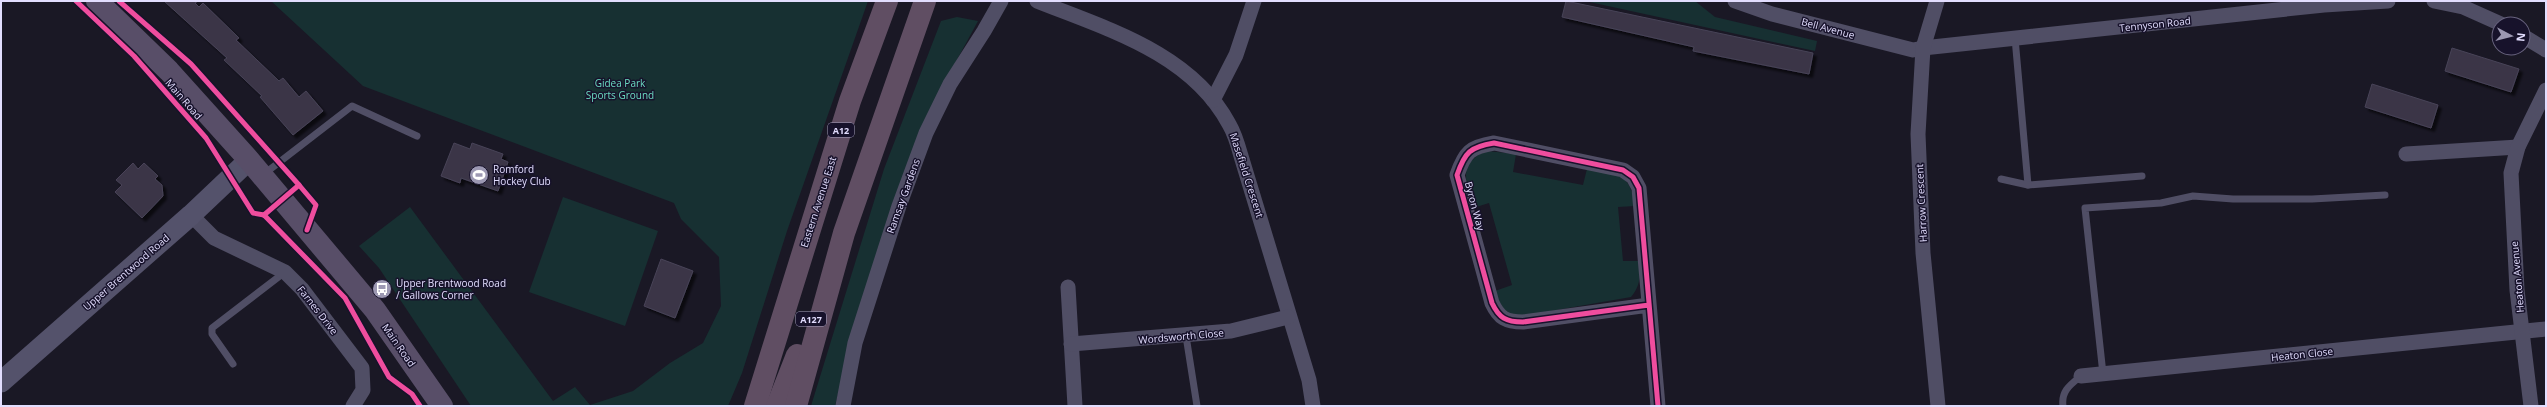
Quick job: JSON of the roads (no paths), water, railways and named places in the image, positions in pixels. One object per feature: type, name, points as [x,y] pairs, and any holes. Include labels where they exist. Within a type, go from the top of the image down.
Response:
[{"type":"highway","name":"Eastern Avenue East","points":[[755,406],[799,260],[850,101],[887,1]]},
{"type":"highway","points":[[796,406],[844,233],[925,1]]},
{"type":"highway","name":"A127","points":[[777,406],[844,233]]},
{"type":"highway","name":"A127","points":[[774,406],[799,260]]},
{"type":"main road","name":"Main Road","points":[[97,1],[169,71],[255,168],[375,310],[442,406]]},
{"type":"street","name":"Ramsay Gardens","points":[[843,406],[857,336],[899,206],[926,133],[950,84],[984,31],[1001,1]]},
{"type":"street","name":"Masefield Crescent","points":[[1037,1],[1150,48],[1184,71],[1213,100],[1230,125],[1241,156],[1288,317],[1309,380],[1313,406]]},
{"type":"street","points":[[1213,100],[1236,55],[1254,1]]},
{"type":"street","name":"Bell Avenue","points":[[1735,1],[1775,7],[1913,50],[1922,48]]},
{"type":"street","name":"Harrow Crescent","points":[[1937,1],[1922,48],[1918,134],[1923,245],[1938,406]]},
{"type":"street","name":"Tennyson Road","points":[[1922,48],[2324,3],[2388,1]]},
{"type":"street","points":[[2434,1],[2462,7],[2491,20]]},
{"type":"street","points":[[2531,41],[2546,50]]},
{"type":"street","name":"Heaton Avenue","points":[[2531,406],[2514,248],[2512,173],[2518,148],[2546,90]]},
{"type":"street","name":"Byron Way","points":[[1649,305],[1523,322],[1509,322],[1498,315],[1492,304],[1457,176],[1463,157],[1479,145],[1494,143],[1622,170],[1633,177],[1639,188],[1658,406]]},
{"type":"street","points":[[2406,154],[2518,148]]},
{"type":"street","name":"Upper Brentwood Road","points":[[1,382],[191,215],[255,168]]},
{"type":"street","name":"Farnes Drive","points":[[191,215],[214,238],[285,272],[302,289],[362,368],[363,390],[353,406]]},
{"type":"street","points":[[1068,287],[1075,406]]},
{"type":"street","name":"Wordsworth Close","points":[[1072,344],[1231,332],[1288,317]]},
{"type":"street","name":"Heaton Close","points":[[2081,376],[2546,329]]},
{"type":"lane","points":[[2015,38],[2028,185]]},
{"type":"lane","points":[[255,168],[352,106],[417,136]]},
{"type":"lane","points":[[2001,179],[2028,185],[2142,176]]},
{"type":"lane","points":[[2103,374],[2085,208],[2161,203],[2193,196],[2233,199],[2312,199],[2385,195]]},
{"type":"lane","points":[[233,364],[212,334],[212,328],[285,272]]},
{"type":"lane","points":[[1186,336],[1197,406]]},
{"type":"lane","points":[[2063,406],[2062,399],[2066,388],[2081,376]]},
{"type":"place","name":"Romford Hockey Club","points":[[479,175]]},
{"type":"place","name":"Upper Brentwood Road / Gallows Corner","points":[[382,289]]},
{"type":"park label","name":"Gidea Park Sports Ground","points":[[620,88]]}]
